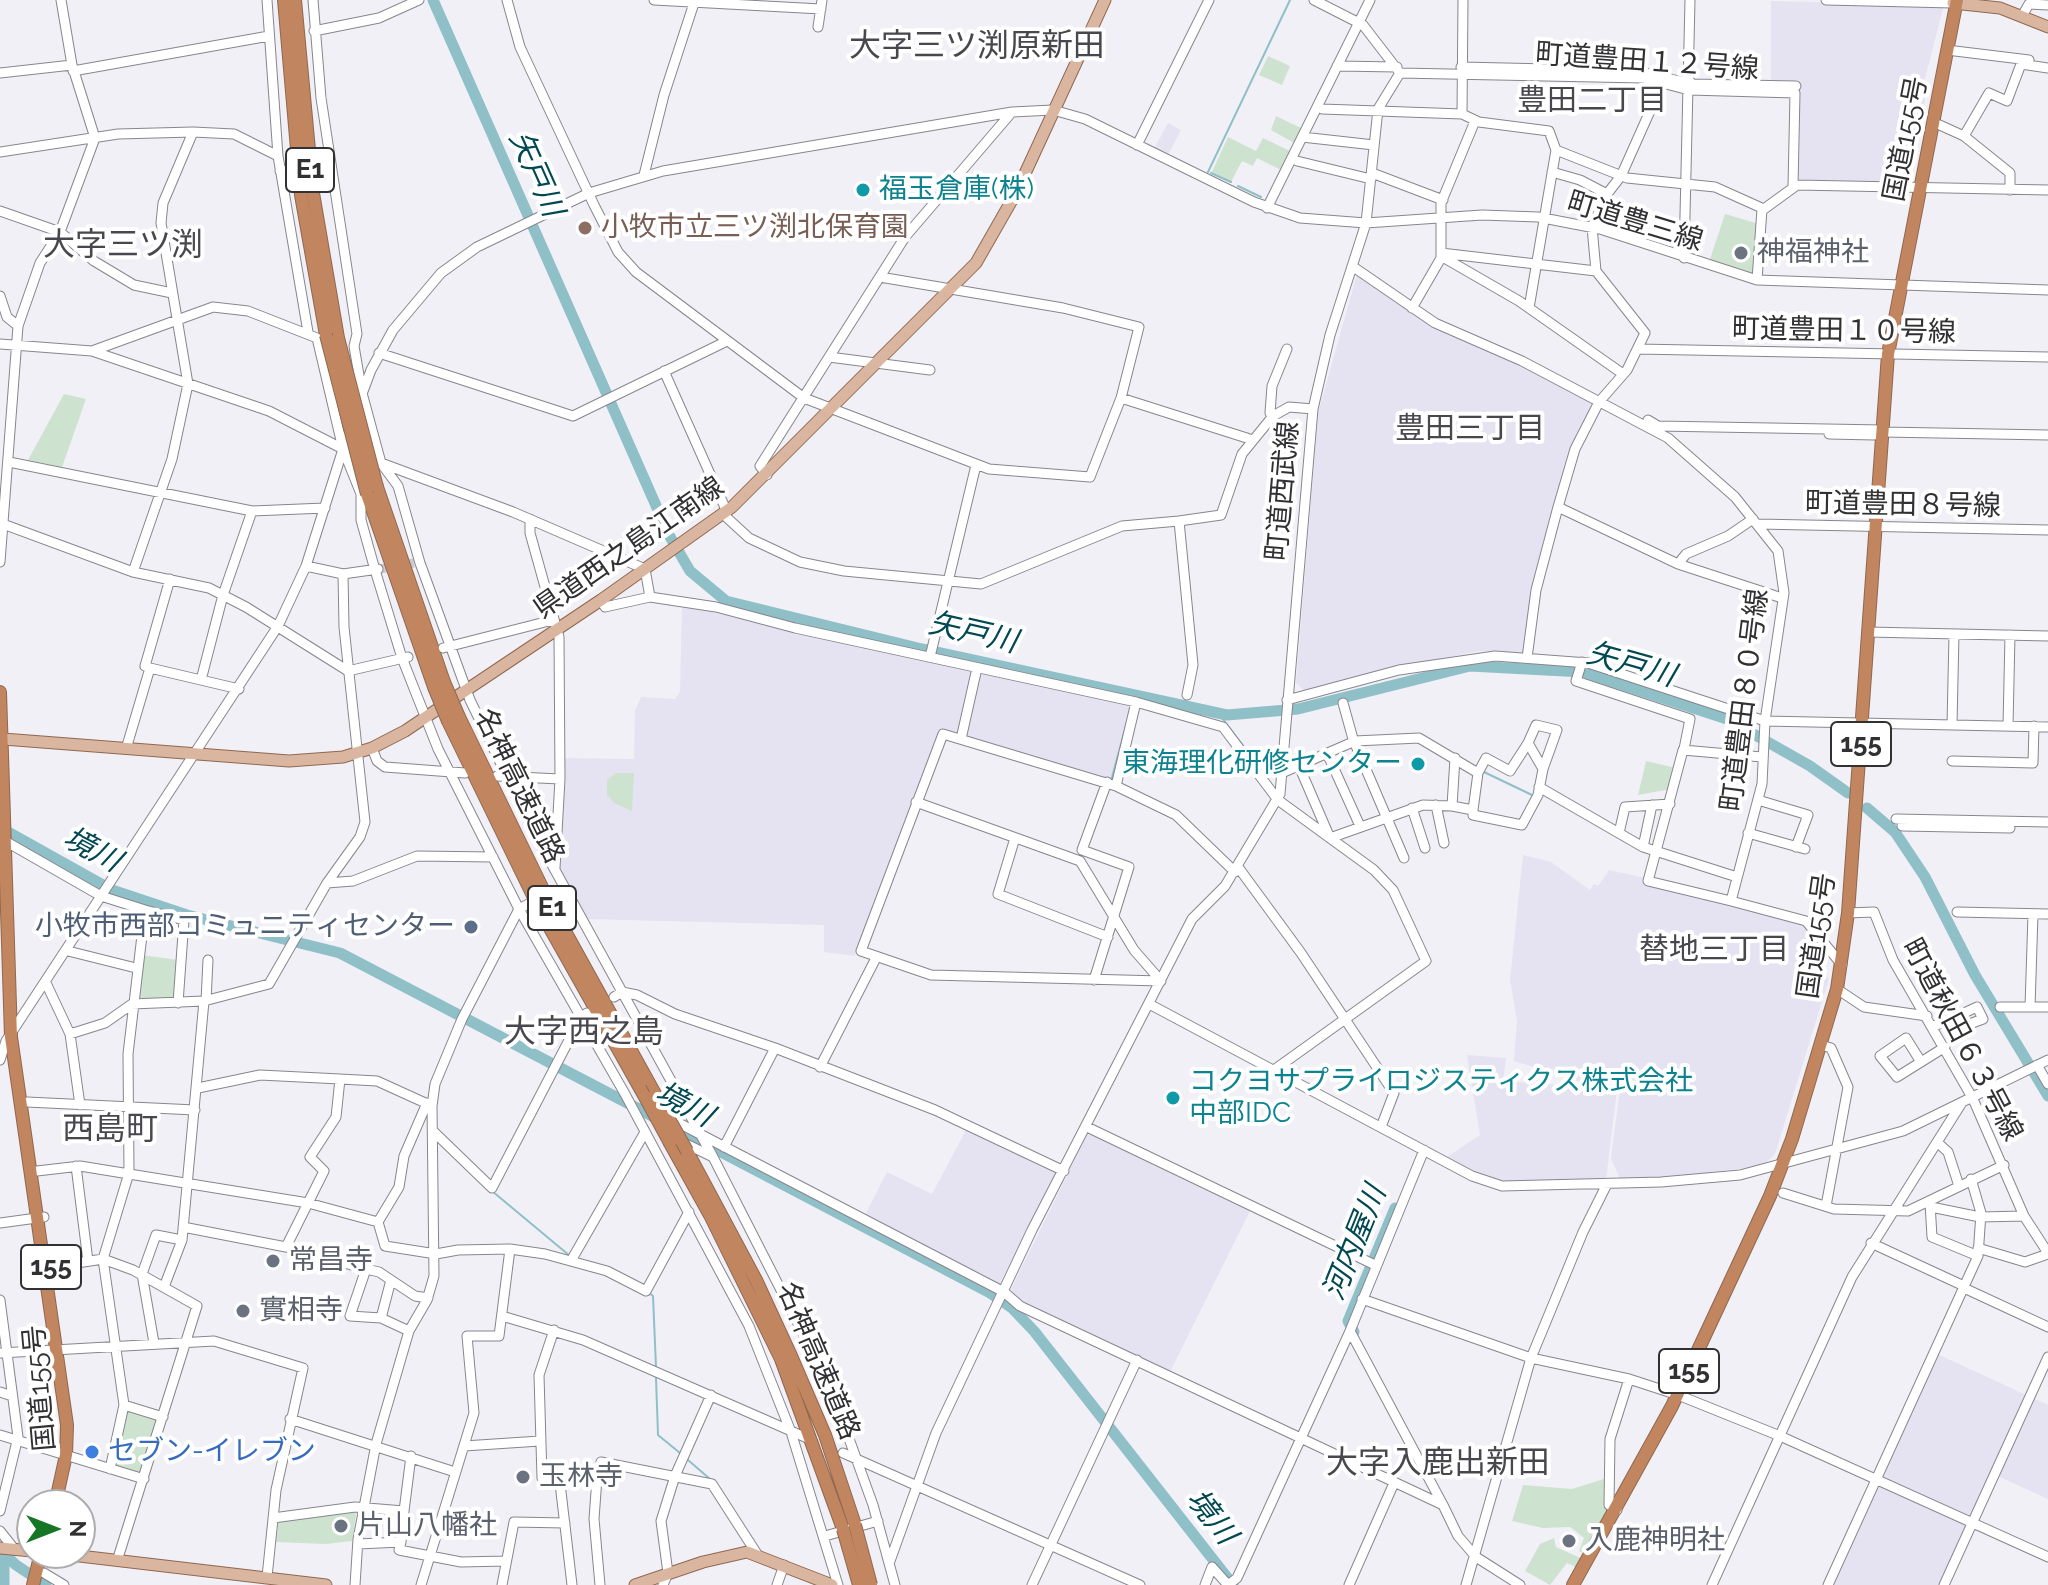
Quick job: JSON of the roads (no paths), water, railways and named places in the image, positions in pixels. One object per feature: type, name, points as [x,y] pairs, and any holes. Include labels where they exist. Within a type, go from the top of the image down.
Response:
[{"type":"highway","name":"名神高速道路","points":[[284,0],[301,195],[327,337],[372,491],[439,685],[541,912],[670,1143],[730,1241]]},
{"type":"highway","name":"名神高速道路","points":[[295,0],[327,337]]},
{"type":"highway","name":"国道155号","points":[[1576,1585],[1678,1395],[1783,1164],[1837,989],[1848,913],[1880,432],[1888,354],[1955,2]]},
{"type":"highway","name":"国道155号","points":[[1919,188],[1955,2]]},
{"type":"highway","name":"国道155号","points":[[0,692],[5,824],[6,1037]]},
{"type":"highway","name":"名神高速道路","points":[[454,719],[552,908],[687,1151],[786,1358],[871,1585]]},
{"type":"highway","name":"国道155号","points":[[6,1037],[17,1036],[37,1171],[40,1217],[51,1267],[60,1352]]},
{"type":"highway","name":"国道155号","points":[[6,1037],[11,1037],[73,1420],[65,1489]]},
{"type":"highway","name":"国道155号","points":[[60,1489],[70,1456]]},
{"type":"highway","name":"名神高速道路","points":[[849,1527],[857,1585]]},
{"type":"main road","name":"県道西之島江南線","points":[[1,739],[308,761],[356,753],[372,748],[425,716],[554,625],[601,600],[725,514],[954,289],[983,254],[1003,219],[1105,0]]},
{"type":"main road","points":[[1955,2],[2000,8],[2048,27]]},
{"type":"main road","points":[[0,1548],[15,1550]]},
{"type":"main road","points":[[635,1585],[666,1579],[734,1554],[757,1554],[832,1585]]},
{"type":"main road","points":[[96,1558],[326,1585]]},
{"type":"street","points":[[0,562],[18,326],[40,263],[60,232],[95,138],[73,68],[61,0]]},
{"type":"street","points":[[267,0],[278,156],[308,332]]},
{"type":"street","points":[[313,0],[329,164],[357,334],[354,346],[362,393],[381,463],[398,486],[417,563],[446,647],[502,776],[555,868],[618,994],[713,1157],[830,1386],[878,1521],[895,1585]]},
{"type":"street","points":[[314,31],[379,18],[419,0]]},
{"type":"street","points":[[507,0],[520,47],[589,193],[618,252],[636,272],[804,398],[976,465],[1089,478],[1121,398],[1139,327],[1063,308],[899,283],[880,277]]},
{"type":"street","points":[[654,0],[822,5],[818,27]]},
{"type":"street","points":[[1137,145],[1209,0]]},
{"type":"street","points":[[1314,0],[1360,22],[1398,70],[1378,112]]},
{"type":"street","points":[[1267,208],[1370,0]]},
{"type":"street","points":[[1462,114],[1463,0]]},
{"type":"street","points":[[1684,258],[1690,0]]},
{"type":"street","points":[[1826,0],[1955,2]]},
{"type":"street","points":[[644,175],[664,95],[695,1]]},
{"type":"street","points":[[2022,16],[2029,4],[2048,5]]},
{"type":"street","points":[[0,73],[73,68],[269,36]]},
{"type":"street","points":[[1947,50],[2048,66]]},
{"type":"street","points":[[1964,136],[1989,93],[2007,101],[2022,61]]},
{"type":"street","name":"町道豊田１２号線","points":[[1337,68],[1643,78],[1690,86],[1796,90],[1793,187]]},
{"type":"street","points":[[1461,70],[1637,71],[1690,86]]},
{"type":"street","points":[[1527,658],[1536,590],[1575,449],[1601,400],[1623,374],[1645,333],[1596,271],[1592,227],[1607,194],[1621,176],[1663,82]]},
{"type":"street","points":[[1322,109],[1462,114],[1475,121],[1549,131],[1556,150],[1529,308]]},
{"type":"street","name":"町道豊三線","points":[[0,1060],[6,1037],[68,951],[278,626],[306,566],[362,393],[379,353],[393,330],[441,273],[477,247],[589,193],[644,175],[1012,112],[1053,110],[1085,119],[1267,208],[1300,218],[1366,223],[1491,215],[1545,218],[1592,227],[1757,280],[2048,290]]},
{"type":"street","points":[[767,475],[760,466],[905,237],[1012,112]]},
{"type":"street","name":"町道西武線","points":[[1278,800],[1313,409],[1321,368],[1366,223],[1378,112]]},
{"type":"street","points":[[1412,308],[1441,254],[1443,200],[1475,121]]},
{"type":"street","points":[[1933,122],[1964,136],[2010,173],[2010,190]]},
{"type":"street","points":[[0,152],[118,134],[193,132],[234,134],[278,156]]},
{"type":"street","points":[[133,572],[172,459],[188,384],[161,223],[163,203],[193,132]]},
{"type":"street","points":[[1303,137],[1374,145]]},
{"type":"street","points":[[1556,150],[1621,176],[1717,188],[1762,209]]},
{"type":"street","points":[[1297,161],[1371,176],[1443,200]]},
{"type":"street","points":[[317,166],[329,164]]},
{"type":"street","points":[[280,171],[292,170]]},
{"type":"street","points":[[1552,172],[1580,180],[1607,194]]},
{"type":"street","points":[[1762,209],[1793,187],[2048,190]]},
{"type":"street","points":[[1757,280],[1762,209]]},
{"type":"street","points":[[0,211],[60,232],[94,261],[134,285],[172,293]]},
{"type":"street","points":[[1441,254],[1596,271]]},
{"type":"street","points":[[1441,254],[1529,308],[1623,374]]},
{"type":"street","name":"町道豊田８０号線","points":[[1352,266],[1435,323],[1522,361],[1659,433],[1729,491],[1778,551],[1782,598],[1765,724],[1762,784],[1731,901]]},
{"type":"street","points":[[0,296],[7,317],[18,326]]},
{"type":"street","points":[[92,351],[225,306],[354,346]]},
{"type":"street","points":[[327,337],[343,449],[361,494],[361,520],[425,716],[449,772],[519,909],[584,1015],[749,1326],[791,1432],[838,1585]]},
{"type":"street","points":[[379,353],[573,416],[727,341]]},
{"type":"street","points":[[0,344],[16,348],[92,351],[269,411],[343,449],[530,519],[645,569],[650,597]]},
{"type":"street","points":[[1273,416],[1270,413],[1272,386],[1287,349]]},
{"type":"street","name":"町道豊田１０号線","points":[[1638,349],[2048,357]]},
{"type":"street","points":[[829,357],[930,370]]},
{"type":"street","points":[[664,371],[725,514],[749,538],[800,562],[947,582],[990,582],[1122,526],[1221,515],[1242,454],[1273,416],[1289,407],[1313,409]]},
{"type":"street","points":[[1121,398],[1253,440]]},
{"type":"street","points":[[1601,400],[1658,426],[2048,435]]},
{"type":"street","points":[[1659,433],[1880,432]]},
{"type":"street","points":[[9,462],[252,511],[325,508]]},
{"type":"street","points":[[930,656],[976,465]]},
{"type":"street","points":[[1558,507],[1678,564],[1782,598]]},
{"type":"street","points":[[201,680],[223,595],[252,511]]},
{"type":"street","points":[[530,519],[530,533],[559,637],[560,779],[555,868]]},
{"type":"street","points":[[1179,521],[1193,665],[1187,695]]},
{"type":"street","points":[[1678,564],[1686,554],[1756,522]]},
{"type":"street","name":"町道豊田８号線","points":[[1756,522],[2048,530]]},
{"type":"street","points":[[2,523],[133,572],[223,595],[348,671],[405,658]]},
{"type":"street","points":[[306,566],[343,574],[378,569]]},
{"type":"street","points":[[70,1034],[105,1023],[132,1004],[205,1001],[269,984],[327,883],[351,851],[365,822],[348,671],[343,574]]},
{"type":"street","points":[[170,579],[145,666],[239,689]]},
{"type":"street","points":[[601,600],[605,607],[650,597],[716,607],[1136,702],[1223,727],[1278,800],[1374,870],[1393,890],[1426,961],[1274,1070]]},
{"type":"street","points":[[446,647],[554,625]]},
{"type":"street","points":[[1869,630],[2048,633]]},
{"type":"street","points":[[1869,630],[2010,635],[2048,633]]},
{"type":"street","points":[[1952,725],[1954,634]]},
{"type":"street","points":[[2008,726],[2010,635]]},
{"type":"street","points":[[1287,708],[1435,662],[1477,656],[1582,662],[1765,724],[1862,722],[2048,727]]},
{"type":"street","points":[[1582,662],[1576,681],[1690,719],[1658,854],[1648,881],[1806,921],[1842,965]]},
{"type":"street","points":[[126,749],[150,668]]},
{"type":"street","points":[[961,739],[977,668]]},
{"type":"street","points":[[1094,980],[1129,867],[1082,850],[1112,784],[1136,702]]},
{"type":"street","points":[[1343,703],[1354,740],[1404,858]]},
{"type":"street","points":[[1536,725],[1557,730],[1540,788],[1522,825],[1473,815],[1478,773],[1486,758],[1510,771],[1529,742],[1536,725]]},
{"type":"street","points":[[1952,761],[2033,763],[2034,726]]},
{"type":"street","points":[[1161,981],[931,975],[861,951],[943,734],[1112,784],[1176,815],[1236,869],[1394,1093],[1381,1127]]},
{"type":"street","points":[[1282,771],[1354,740],[1419,738],[1478,773]]},
{"type":"street","points":[[1529,742],[1544,768]]},
{"type":"street","points":[[372,748],[377,761],[385,767],[465,773]]},
{"type":"street","points":[[1684,749],[1762,754]]},
{"type":"street","points":[[1327,753],[1360,826]]},
{"type":"street","points":[[1452,806],[1455,758]]},
{"type":"street","points":[[1299,766],[1330,838]]},
{"type":"street","points":[[502,776],[560,779]]},
{"type":"street","points":[[1540,788],[1658,854],[1737,877]]},
{"type":"street","points":[[890,1561],[936,1433],[1032,1230],[1151,1005],[1192,919],[1236,869],[1278,800]]},
{"type":"street","points":[[1748,833],[1800,848],[1808,815],[1758,800]]},
{"type":"street","points":[[916,802],[1080,861],[1134,950],[1161,981]]},
{"type":"street","points":[[1619,833],[1625,807],[1670,804]]},
{"type":"street","points":[[1330,838],[1412,808],[1436,805],[1473,810]]},
{"type":"street","points":[[1436,805],[1444,843]]},
{"type":"street","points":[[1643,847],[1652,805]]},
{"type":"street","points":[[1412,808],[1425,848]]},
{"type":"street","points":[[1899,823],[2048,825]]},
{"type":"street","points":[[1015,838],[998,894],[1108,937]]},
{"type":"street","points":[[5,841],[102,895],[184,920],[178,1003]]},
{"type":"street","points":[[327,883],[353,881],[417,856],[493,857]]},
{"type":"street","points":[[552,892],[564,887]]},
{"type":"street","points":[[530,903],[519,909],[464,1015],[429,1105],[404,1156],[399,1187],[378,1222],[385,1246],[436,1254],[510,1249],[572,1259],[607,1271],[646,1291],[689,1212]]},
{"type":"street","points":[[110,1469],[124,1405],[103,1259],[129,1173],[132,1004],[145,910]]},
{"type":"street","name":"町道秋田６３号線","points":[[1848,913],[1874,912],[1893,960],[1934,1026],[1973,1099],[2024,1216],[2048,1253]]},
{"type":"street","points":[[1957,912],[2048,914]]},
{"type":"street","points":[[2030,1007],[2033,914]]},
{"type":"street","points":[[68,951],[136,968]]},
{"type":"street","points":[[820,1067],[876,958]]},
{"type":"street","points":[[164,1287],[182,1240],[208,960]]},
{"type":"street","points":[[46,983],[70,1034],[80,1105]]},
{"type":"street","points":[[1837,989],[1864,1007],[1927,1016]]},
{"type":"street","points":[[618,994],[775,1048],[935,1110],[1064,1171]]},
{"type":"street","points":[[1151,1005],[1479,1180],[1498,1185],[1607,1184],[1729,1177],[1895,1134],[1973,1099],[2048,1060]]},
{"type":"street","points":[[2000,1007],[2048,1007]]},
{"type":"street","points":[[433,1131],[492,1188],[584,1015]]},
{"type":"street","points":[[1934,1026],[1951,1019]]},
{"type":"street","points":[[1921,1062],[1906,1038],[1880,1056],[1897,1077],[1921,1062],[1945,1047]]},
{"type":"street","points":[[1821,1045],[1831,1048],[1848,1087],[1826,1206]]},
{"type":"street","points":[[724,1147],[775,1048]]},
{"type":"street","points":[[2033,1067],[2048,1084]]},
{"type":"street","points":[[198,1088],[260,1075],[377,1081],[429,1105]]},
{"type":"street","points":[[286,1247],[324,1171],[310,1157],[336,1117],[340,1079]]},
{"type":"street","points":[[625,1094],[1004,1292],[1020,1306],[1443,1505]]},
{"type":"street","points":[[27,1102],[195,1110]]},
{"type":"street","points":[[1712,1585],[1870,1244],[1961,1104]]},
{"type":"street","points":[[355,1585],[358,1544],[376,1444],[409,1331],[428,1298],[436,1254],[433,1131],[429,1105]]},
{"type":"street","points":[[641,1125],[713,1157]]},
{"type":"street","points":[[572,1259],[641,1125]]},
{"type":"street","points":[[1087,1127],[1375,1265]]},
{"type":"street","points":[[1938,1143],[1948,1152],[1959,1186]]},
{"type":"street","points":[[1205,1585],[1212,1567],[1228,1585],[1237,1578],[1350,1331],[1424,1150]]},
{"type":"street","points":[[1783,1193],[1826,1206],[1892,1212],[1915,1210],[1931,1205],[1971,1179],[2004,1165]]},
{"type":"street","points":[[37,1171],[76,1166],[129,1173],[308,1203],[378,1222]]},
{"type":"street","points":[[76,1166],[88,1261]]},
{"type":"street","points":[[1828,1585],[1978,1252],[1980,1217],[1971,1179]]},
{"type":"street","points":[[1466,1585],[1531,1358],[1583,1232],[1607,1184]]},
{"type":"street","points":[[1931,1205],[1980,1217],[2024,1216]]},
{"type":"street","points":[[1931,1205],[1932,1237],[1978,1252],[2025,1262],[2048,1253]]},
{"type":"street","points":[[0,1223],[40,1217]]},
{"type":"street","points":[[183,1227],[286,1247],[366,1269],[391,1280],[415,1296],[428,1298]]},
{"type":"street","points":[[154,1343],[142,1274],[156,1235],[182,1240]]},
{"type":"street","points":[[1870,1244],[2048,1327]]},
{"type":"street","points":[[421,1585],[474,1413],[467,1336],[499,1336],[510,1249]]},
{"type":"street","points":[[51,1267],[103,1259],[142,1274],[197,1306],[117,1561]]},
{"type":"street","points":[[366,1269],[350,1316],[381,1318],[409,1331]]},
{"type":"street","points":[[381,1318],[391,1280]]},
{"type":"street","points":[[1362,1299],[1531,1358],[1629,1379],[1678,1395],[1780,1436],[2048,1557]]},
{"type":"street","points":[[0,1302],[3,1354],[18,1440],[0,1511]]},
{"type":"street","points":[[502,1316],[554,1330],[807,1438]]},
{"type":"street","points":[[554,1330],[539,1375],[542,1478],[559,1475],[597,1478]]},
{"type":"street","points":[[1350,1331],[1458,1536],[1476,1557],[1520,1585]]},
{"type":"street","points":[[3,1354],[214,1341],[303,1368],[290,1419],[273,1518],[267,1577]]},
{"type":"street","points":[[1944,1585],[2048,1357]]},
{"type":"street","points":[[1032,1585],[1137,1360]]},
{"type":"street","points":[[1617,1510],[1609,1505],[1610,1439],[1629,1379]]},
{"type":"street","points":[[0,1392],[12,1396]]},
{"type":"street","points":[[666,1579],[661,1521],[675,1476],[711,1395]]},
{"type":"street","points":[[124,1405],[163,1417]]},
{"type":"street","points":[[290,1419],[376,1444],[455,1472]]},
{"type":"street","points":[[0,1435],[144,1479]]},
{"type":"street","points":[[464,1446],[540,1441]]},
{"type":"street","points":[[843,1453],[1140,1585]]},
{"type":"street","points":[[411,1456],[399,1550],[461,1562],[506,1561]]},
{"type":"street","points":[[600,1585],[594,1519],[601,1462],[712,1484],[757,1554]]},
{"type":"street","points":[[559,1475],[572,1585]]},
{"type":"street","points":[[1349,1585],[1394,1483]]},
{"type":"street","points":[[273,1518],[364,1508],[404,1511]]},
{"type":"street","points":[[825,1536],[878,1521]]},
{"type":"street","points":[[502,1585],[514,1522],[565,1523]]},
{"type":"street","points":[[0,1531],[15,1550]]},
{"type":"street","points":[[358,1544],[401,1542]]},
{"type":"street","points":[[777,1585],[784,1565]]},
{"type":"street","points":[[38,1579],[64,1585]]},
{"type":"waterway","name":"矢戸川","points":[[433,0],[669,535],[690,571],[726,601],[922,649],[1227,715],[1298,709],[1470,666],[1583,672],[1727,719],[1810,766],[1848,793]]},
{"type":"waterway","points":[[1208,172],[1290,0]]},
{"type":"waterway","points":[[1211,173],[1231,182]]},
{"type":"waterway","points":[[1238,186],[1261,197]]},
{"type":"waterway","points":[[1219,714],[1251,756]]},
{"type":"waterway","points":[[1111,781],[1127,722]]},
{"type":"waterway","points":[[1484,772],[1532,795]]},
{"type":"waterway","name":"矢戸川","points":[[1867,808],[1895,832],[1925,877],[1975,975],[2048,1096]]},
{"type":"waterway","name":"境川","points":[[1,828],[112,890],[187,915],[340,953],[658,1119]]},
{"type":"waterway","name":"境川","points":[[673,1127],[990,1293],[1012,1308],[1034,1331],[1233,1585]]},
{"type":"waterway","points":[[492,1191],[570,1256]]},
{"type":"waterway","name":"河内屋川","points":[[1354,1332],[1348,1321],[1395,1208]]},
{"type":"waterway","points":[[648,1292],[653,1296],[656,1367]]},
{"type":"waterway","points":[[656,1378],[658,1435],[680,1453]]},
{"type":"waterway","points":[[688,1460],[710,1479]]},
{"type":"waterway","points":[[0,1550],[46,1585]]},
{"type":"waterway","points":[[4,1556],[4,1585]]},
{"type":"tunnel","points":[[381,569],[414,563]]},
{"type":"place","name":"福玉倉庫(株)","points":[[863,190]]},
{"type":"place","name":"小牧市立三ツ渕北保育園","points":[[585,228]]},
{"type":"place","name":"神福神社","points":[[1741,253]]},
{"type":"place","name":"東海理化研修センター","points":[[1418,764]]},
{"type":"place","name":"小牧市西部コミュニティセンター","points":[[471,927]]},
{"type":"place","name":"コクヨサプライロジスティクス株式会社 中部IDC","points":[[1173,1098]]},
{"type":"place","name":"常昌寺","points":[[273,1261]]},
{"type":"place","name":"實相寺","points":[[243,1311]]},
{"type":"place","name":"セブン-イレブン","points":[[92,1452]]},
{"type":"place","name":"玉林寺","points":[[523,1477]]},
{"type":"place","name":"片山八幡社","points":[[341,1526]]},
{"type":"place","name":"入鹿神明社","points":[[1569,1541]]},
{"type":"district","name":"大字三ツ渕原新田","points":[[977,46]]},
{"type":"district","name":"豊田二丁目","points":[[1592,101]]},
{"type":"district","name":"大字三ツ渕","points":[[123,245]]},
{"type":"district","name":"豊田三丁目","points":[[1470,429]]},
{"type":"district","name":"替地三丁目","points":[[1714,950]]},
{"type":"district","name":"大字西之島","points":[[584,1032]]},
{"type":"district","name":"西島町","points":[[110,1129]]},
{"type":"district","name":"大字入鹿出新田","points":[[1438,1463]]}]
